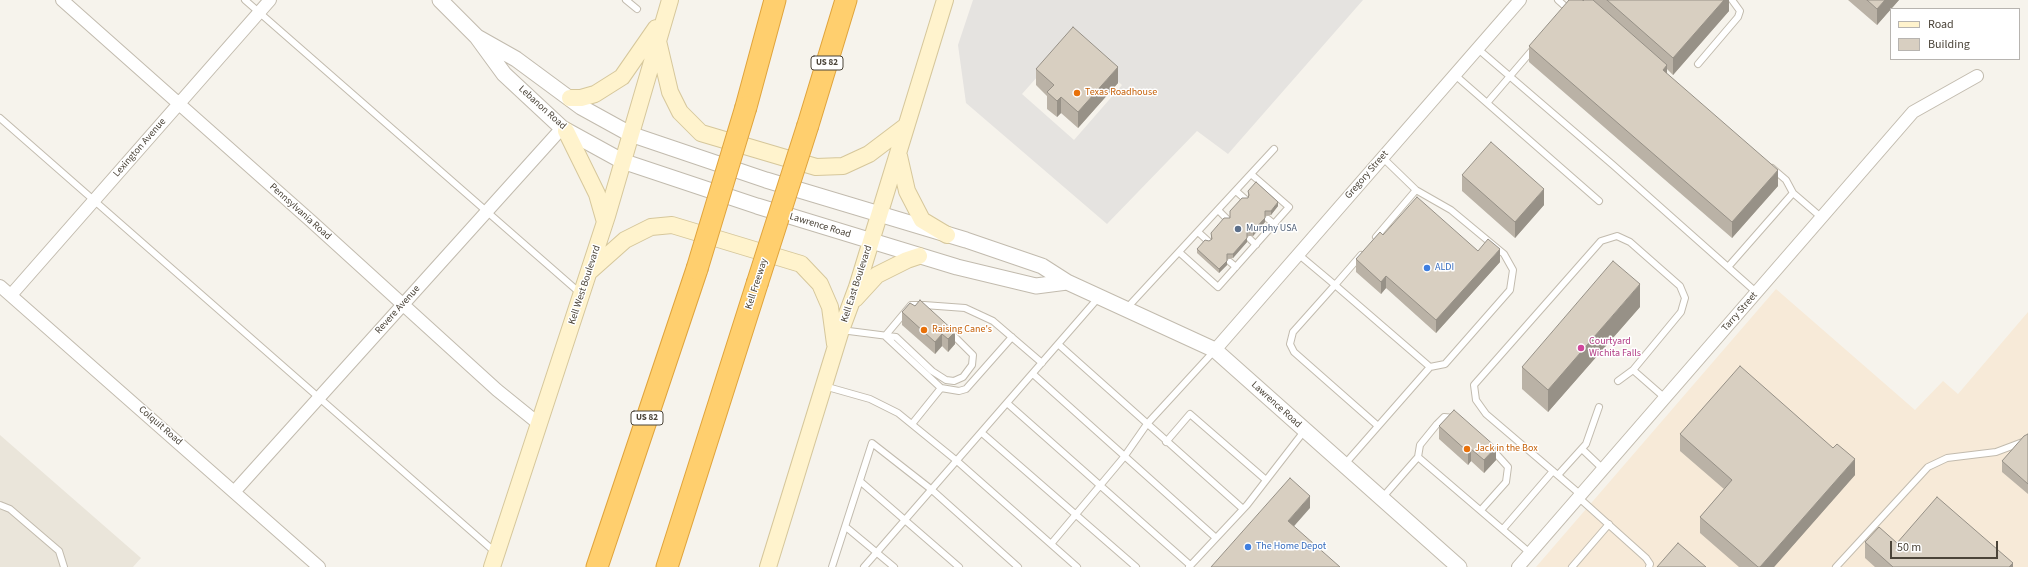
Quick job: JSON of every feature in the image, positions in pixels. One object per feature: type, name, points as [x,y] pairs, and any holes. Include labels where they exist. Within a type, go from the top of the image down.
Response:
[{"type":"highway","name":"US 82","points":[[597,567],[698,269],[746,107],[775,0]]},
{"type":"highway","name":"Kell Freeway","points":[[667,567],[808,125],[846,0]]},
{"type":"main road","name":"Kell East Boulevard","points":[[768,567],[841,330],[852,303],[945,0]]},
{"type":"main road","points":[[570,98],[581,98],[595,94],[622,77],[668,7]]},
{"type":"main road","name":"Kell West Boulevard","points":[[495,561],[605,222],[668,7]]},
{"type":"main road","points":[[658,41],[670,92],[680,112],[702,132],[816,167],[843,166],[869,154],[906,126]]},
{"type":"main road","points":[[564,129],[597,194],[605,222]]},
{"type":"main road","points":[[899,149],[899,162],[912,203],[922,220],[947,235]]},
{"type":"main road","points":[[588,273],[625,240],[651,227],[672,225],[801,264],[820,284],[830,306],[835,350]]},
{"type":"main road","points":[[852,303],[877,275],[907,260],[919,256]]},
{"type":"street","name":"Pennsylvania Road","points":[[62,0],[497,390],[539,424]]},
{"type":"street","name":"Lexington Avenue","points":[[11,295],[270,0]]},
{"type":"street","name":"Lebanon Road","points":[[440,0],[477,37],[504,74],[564,129],[622,161]]},
{"type":"street","name":"Gregory Street","points":[[1215,350],[1520,0]]},
{"type":"street","name":"Lebanon Road","points":[[477,37],[516,59],[581,107],[630,134]]},
{"type":"street","name":"Tarry Street","points":[[1518,567],[1913,112],[1977,76]]},
{"type":"street","name":"Revere Avenue","points":[[234,492],[402,305],[564,129]]},
{"type":"street","name":"Lawrence Road","points":[[630,134],[766,180],[947,235],[1042,266],[1067,282],[1215,350],[1459,567]]},
{"type":"street","name":"Lawrence Road","points":[[622,161],[757,206],[957,267],[1036,286],[1067,282]]},
{"type":"street","name":"Colquit Road","points":[[0,286],[320,567]]},
{"type":"lane","points":[[245,0],[581,294]]},
{"type":"lane","points":[[626,0],[637,9]]},
{"type":"lane","points":[[1558,0],[1571,7],[1563,14]]},
{"type":"lane","points":[[1698,64],[1738,17],[1740,11],[1732,0]]},
{"type":"lane","points":[[1487,103],[1539,43]]},
{"type":"lane","points":[[1478,49],[1613,165],[1756,292]]},
{"type":"lane","points":[[1455,75],[1599,202]]},
{"type":"lane","points":[[0,118],[319,398],[495,561]]},
{"type":"lane","points":[[1126,309],[1274,149]]},
{"type":"lane","points":[[1344,465],[1430,367],[1445,364],[1510,290],[1514,270],[1504,254],[1451,210],[1416,190],[1383,158]]},
{"type":"lane","points":[[1769,165],[1786,180],[1793,193],[1822,218]]},
{"type":"lane","points":[[1179,252],[1218,287],[1289,207],[1251,174]]},
{"type":"lane","points":[[1371,244],[1416,190]]},
{"type":"lane","points":[[1236,191],[1245,199]]},
{"type":"lane","points":[[1728,267],[1793,193]]},
{"type":"lane","points":[[1218,210],[1227,219]]},
{"type":"lane","points":[[1268,219],[1274,224]]},
{"type":"lane","points":[[1198,232],[1208,241]]},
{"type":"lane","points":[[1618,381],[1633,370],[1681,312],[1685,298],[1680,286],[1630,242],[1617,236],[1601,241],[1474,385],[1476,400],[1486,414],[1555,473],[1646,558],[1650,564],[1648,567]]},
{"type":"lane","points":[[1250,239],[1256,244]]},
{"type":"lane","points":[[1366,250],[1293,332],[1290,344],[1294,352],[1378,426]]},
{"type":"lane","points":[[1298,254],[1430,367]]},
{"type":"lane","points":[[1230,262],[1236,267]]},
{"type":"lane","points":[[864,567],[1100,297]]},
{"type":"lane","points":[[885,336],[911,305],[965,308],[993,321],[1042,363]]},
{"type":"lane","points":[[918,305],[929,313]]},
{"type":"lane","points":[[841,330],[896,337],[932,370],[946,380],[954,381],[963,377],[972,365],[973,355],[946,329]]},
{"type":"lane","points":[[885,336],[940,388],[959,391],[966,389],[1012,337]]},
{"type":"lane","points":[[1058,344],[1166,442],[1243,509]]},
{"type":"lane","points":[[1052,544],[1124,457],[1147,424],[1215,350]]},
{"type":"lane","points":[[1633,370],[1665,398]]},
{"type":"lane","points":[[1032,374],[1216,538]]},
{"type":"lane","points":[[824,386],[870,399],[898,413],[957,461],[1077,567]]},
{"type":"lane","points":[[912,424],[940,388]]},
{"type":"lane","points":[[1007,403],[1101,485],[1190,566],[1243,509],[1305,430]]},
{"type":"lane","points":[[1503,529],[1555,473],[1586,444],[1599,407]]},
{"type":"lane","points":[[1166,442],[1190,414],[1266,480]]},
{"type":"lane","points":[[1382,498],[1418,457],[1420,445],[1444,417],[1457,418],[1462,423]]},
{"type":"lane","points":[[982,433],[1077,514],[1136,567]]},
{"type":"lane","points":[[1836,567],[1928,467],[1947,458],[1996,452],[2028,440]]},
{"type":"lane","points":[[1480,510],[1506,482],[1508,467],[1500,456],[1484,442]]},
{"type":"lane","points":[[832,567],[861,482],[872,443],[932,490],[1018,567]]},
{"type":"lane","points":[[1582,449],[1603,469]]},
{"type":"lane","points":[[1418,457],[1530,553]]},
{"type":"lane","points":[[861,482],[904,521],[959,567]]},
{"type":"lane","points":[[0,505],[10,509],[59,551],[64,567]]},
{"type":"lane","points":[[1572,567],[1609,524]]},
{"type":"lane","points":[[846,527],[894,567]]},
{"type":"shaded area","points":[[973,0],[1363,0],[1228,154],[1197,131],[1107,224],[966,103],[958,45]],"holes":[[[1070,40],[1122,85],[1074,140],[1022,94]]]},
{"type":"shaded area","points":[[1776,289],[1915,410],[1943,381],[1958,394],[2028,312],[2028,567],[1536,567]]},
{"type":"shaded area","points":[[0,435],[141,558],[133,567],[0,567]]},
{"type":"building","points":[[1569,0],[1593,0],[1667,65],[1663,70],[1778,170],[1732,222],[1529,46]]},
{"type":"building","points":[[1607,0],[1724,0],[1673,58]]},
{"type":"building","points":[[1867,0],[1885,0],[1877,9]]},
{"type":"building","name":"Texas Roadhouse","points":[[1073,27],[1118,67],[1078,112],[1061,97],[1057,101],[1047,92],[1054,85],[1036,69]]},
{"type":"building","points":[[1491,142],[1544,189],[1515,222],[1462,175]]},
{"type":"building","name":"Murphy USA","points":[[1256,182],[1278,202],[1271,211],[1265,211],[1265,218],[1253,231],[1247,232],[1247,238],[1233,254],[1227,254],[1227,261],[1219,269],[1197,249],[1205,240],[1209,241],[1212,239],[1211,233],[1224,218],[1230,218],[1230,211],[1242,198],[1248,198],[1248,191]]},
{"type":"building","name":"ALDI","points":[[1417,197],[1478,251],[1488,239],[1500,249],[1436,320],[1386,276],[1381,282],[1356,259],[1380,232],[1383,235]]},
{"type":"building","points":[[1613,261],[1640,284],[1548,390],[1522,367]]},
{"type":"building","points":[[920,300],[955,332],[948,339],[942,334],[935,342],[902,312],[910,303],[915,306]]},
{"type":"building","points":[[1740,366],[1833,448],[1837,444],[1855,459],[1760,567],[1758,567],[1700,517],[1732,480],[1680,434]]},
{"type":"building","points":[[1454,410],[1496,447],[1484,460],[1471,449],[1468,452],[1439,426]]},
{"type":"building","points":[[2028,434],[2028,484],[2002,461],[2024,436]]},
{"type":"building","points":[[1290,478],[1310,496],[1288,521],[1340,567],[1211,567]]},
{"type":"building","points":[[1937,497],[2013,563],[2009,567],[1893,567],[1865,542],[1879,527],[1897,543]]},
{"type":"building","points":[[1678,543],[1706,567],[1657,567]]},
{"type":"place","name":"Texas Roadhouse","points":[[1077,93]]},
{"type":"place","name":"Murphy USA","points":[[1238,229]]},
{"type":"place","name":"ALDI","points":[[1427,268]]},
{"type":"place","name":"Raising Cane's","points":[[924,330]]},
{"type":"place","name":"Courtyard Wichita Falls","points":[[1581,348]]},
{"type":"place","name":"Jack in the Box","points":[[1467,449]]},
{"type":"place","name":"The Home Depot","points":[[1248,547]]}]
